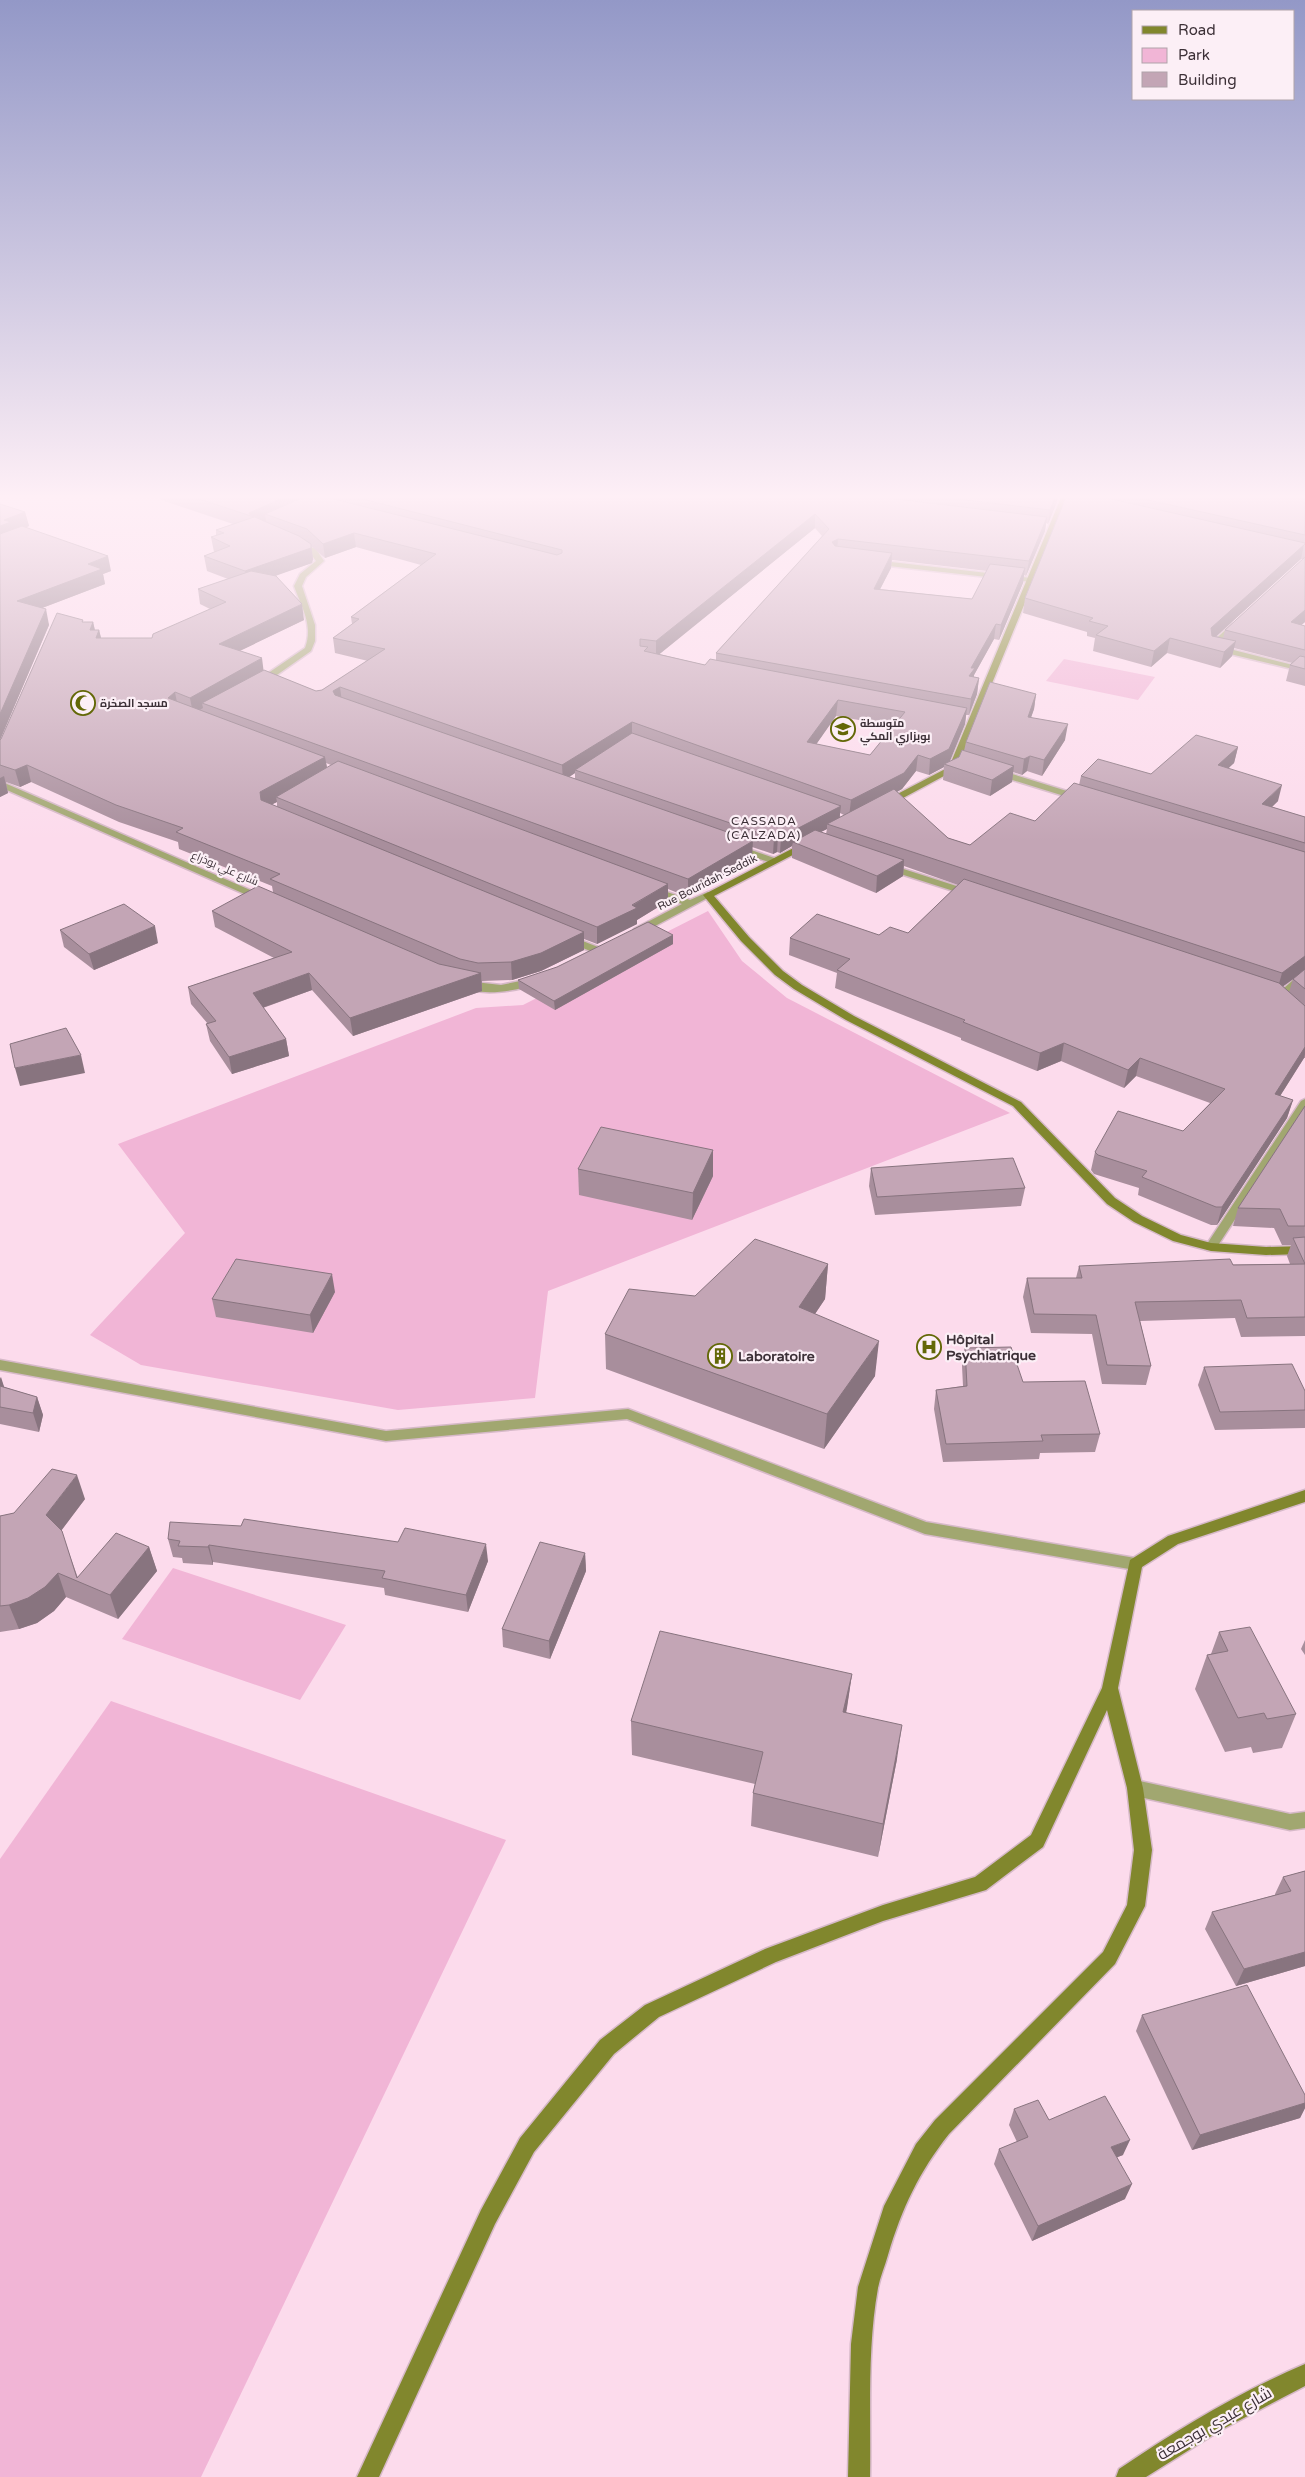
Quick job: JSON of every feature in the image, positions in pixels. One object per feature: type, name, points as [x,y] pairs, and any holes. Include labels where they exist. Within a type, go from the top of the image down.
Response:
[{"type":"main road","points":[[877,808],[961,762],[974,721],[1019,611]]},
{"type":"main road","name":"Rue Bouridah Seddik","points":[[708,895],[774,861],[817,842]]},
{"type":"main road","points":[[708,895],[764,959],[798,987],[850,1018],[1017,1104],[1111,1201],[1138,1219],[1177,1238],[1211,1247],[1266,1251],[1305,1250]]},
{"type":"main road","points":[[368,2477],[488,2216],[527,2145],[607,2047],[652,2011],[771,1955],[882,1913],[980,1884],[1036,1841],[1110,1688],[1135,1564],[1174,1540],[1305,1496]]},
{"type":"main road","points":[[859,2477],[862,2344],[868,2287],[891,2213],[923,2151],[942,2127],[1109,1958],[1136,1906],[1143,1850],[1135,1788],[1110,1688]]},
{"type":"main road","name":"شارع عبدي بوجمعة","points":[[1127,2477],[1154,2458],[1273,2389],[1305,2375]]},
{"type":"street","points":[[250,689],[277,673],[308,648],[312,638],[307,611]]},
{"type":"street","points":[[1241,621],[1212,647],[1305,670]]},
{"type":"street","points":[[964,719],[974,721]]},
{"type":"street","points":[[985,769],[1088,800]]},
{"type":"street","name":"شارع علي بوذراع","points":[[0,784],[272,902]]},
{"type":"street","points":[[728,845],[774,861]]},
{"type":"street","points":[[877,863],[978,896]]},
{"type":"street","points":[[644,887],[690,904]]},
{"type":"street","name":"Rue Bouridah Seddik","points":[[624,938],[708,895]]},
{"type":"street","points":[[562,936],[604,949],[583,959]]},
{"type":"street","points":[[1305,975],[1275,995],[1305,1020]]},
{"type":"street","points":[[456,981],[483,988],[498,989],[517,987],[547,976]]},
{"type":"street","points":[[1211,1247],[1305,1103]]},
{"type":"street","points":[[0,1365],[386,1436],[628,1414],[925,1528],[1135,1564]]},
{"type":"street","points":[[1135,1788],[1290,1822],[1305,1820]]},
{"type":"green space","points":[[1064,659],[1155,677],[1138,700],[1046,681]]},
{"type":"green space","points":[[708,911],[742,961],[787,998],[1010,1113],[548,1291],[535,1398],[398,1410],[141,1365],[90,1335],[185,1233],[118,1144],[476,1008],[523,1005]]},
{"type":"green space","points":[[173,1568],[346,1625],[300,1700],[122,1639]]},
{"type":"green space","points":[[111,1701],[506,1840],[201,2477],[0,2477],[0,1859]]},
{"type":"building","points":[[0,611],[45,611],[0,714]]},
{"type":"building","points":[[206,611],[288,611],[219,644],[262,658],[190,698],[175,692],[168,698],[325,757],[260,792],[261,800],[584,932],[541,953],[511,962],[478,963],[460,959],[270,879],[280,874],[176,832],[183,828],[116,805],[27,765],[15,770],[0,765],[0,740],[57,613],[83,620],[82,622],[93,622],[90,630],[99,630],[96,638],[152,638],[153,634]]},
{"type":"building","points":[[360,611],[694,611],[656,641],[640,639],[640,646],[648,647],[644,651],[705,665],[710,659],[967,708],[949,749],[930,759],[918,755],[904,773],[851,800],[632,722],[562,765],[340,687],[333,691],[335,695],[753,841],[688,879],[202,703],[264,670],[316,691],[322,690],[385,649],[333,638],[359,619],[351,617]],"holes":[[[838,700],[905,712],[870,755],[807,742]]]},
{"type":"building","points":[[755,611],[1007,611],[1001,625],[996,624],[971,668],[975,668],[969,676],[979,678],[971,699],[716,653]]},
{"type":"building","points":[[1068,611],[1230,611],[1211,628],[1212,636],[1236,641],[1224,652],[1170,638],[1154,651],[1096,635],[1108,626],[1089,621],[1093,618]]},
{"type":"building","points":[[1246,611],[1304,611],[1291,622],[1305,626],[1305,650],[1225,630]]},
{"type":"building","points":[[1300,656],[1305,657],[1305,669],[1290,665]]},
{"type":"building","points":[[990,682],[1036,694],[1028,717],[1068,724],[1044,760],[1030,756],[1024,759],[966,742]]},
{"type":"building","points":[[632,733],[841,806],[781,837],[778,835],[774,838],[575,770]]},
{"type":"building","points":[[1196,735],[1238,747],[1218,765],[1282,785],[1262,804],[1305,817],[1305,843],[1081,776],[1098,759],[1151,774]]},
{"type":"building","points":[[962,750],[1014,766],[992,780],[944,764],[959,757]]},
{"type":"building","points":[[338,761],[668,884],[632,905],[637,908],[597,927],[276,797]]},
{"type":"building","points":[[1074,783],[1305,852],[1305,956],[1282,973],[827,824],[894,789],[948,838],[970,845],[1010,813],[1035,821]]},
{"type":"building","points":[[815,830],[904,860],[877,876],[793,842]]},
{"type":"building","points":[[964,879],[1279,983],[1305,1006],[1305,1047],[1275,1094],[1293,1100],[1222,1207],[1216,1207],[1142,1177],[1147,1171],[1098,1155],[1095,1152],[1118,1111],[1183,1131],[1225,1089],[1140,1058],[1128,1070],[1064,1043],[1040,1053],[963,1022],[965,1020],[837,970],[850,959],[790,938],[817,914],[879,935],[890,927],[908,933]]},
{"type":"building","points":[[258,886],[439,964],[481,973],[350,1018],[309,973],[253,993],[286,1039],[229,1057],[206,1024],[216,1021],[188,987],[292,952],[212,911]]},
{"type":"building","points":[[124,904],[155,926],[89,954],[60,930]]},
{"type":"building","points":[[648,922],[673,935],[554,1001],[518,980],[557,967]]},
{"type":"building","points":[[1305,969],[1305,989],[1293,979]]},
{"type":"building","points":[[66,1028],[81,1055],[15,1068],[10,1044]]},
{"type":"building","points":[[1305,1106],[1305,1226],[1288,1226],[1280,1209],[1238,1208]]},
{"type":"building","points":[[601,1127],[713,1150],[693,1193],[578,1169]]},
{"type":"building","points":[[1013,1158],[1025,1188],[877,1197],[871,1168]]},
{"type":"building","points":[[1305,1237],[1305,1264],[1293,1238]]},
{"type":"building","name":"Laboratoire","points":[[755,1239],[828,1264],[799,1307],[879,1341],[827,1414],[605,1334],[629,1289],[695,1296]]},
{"type":"building","points":[[236,1259],[332,1274],[310,1315],[212,1299]]},
{"type":"building","points":[[1230,1259],[1233,1265],[1305,1264],[1305,1317],[1247,1318],[1241,1300],[1135,1302],[1151,1366],[1107,1365],[1096,1315],[1034,1314],[1027,1278],[1082,1278],[1079,1266]]},
{"type":"building","points":[[1011,1347],[1023,1382],[1085,1381],[1100,1434],[1041,1435],[1043,1441],[946,1444],[936,1390],[967,1386],[965,1348]]},
{"type":"building","points":[[1292,1364],[1305,1391],[1305,1410],[1220,1412],[1204,1367]]},
{"type":"building","points":[[0,1386],[37,1397],[33,1413],[0,1407]]},
{"type":"building","points":[[52,1469],[77,1475],[46,1515],[62,1531],[77,1578],[116,1533],[149,1547],[110,1595],[58,1573],[45,1587],[28,1598],[9,1605],[0,1606],[0,1516],[14,1513]]},
{"type":"building","points":[[244,1519],[398,1542],[405,1528],[486,1544],[466,1595],[382,1578],[385,1571],[209,1545],[208,1547],[178,1546],[180,1541],[168,1539],[170,1522],[241,1526]]},
{"type":"building","points":[[540,1542],[585,1553],[549,1641],[502,1629]]},
{"type":"building","points":[[1250,1627],[1296,1714],[1267,1719],[1264,1713],[1238,1718],[1207,1655],[1228,1651],[1219,1632]]},
{"type":"building","points":[[660,1631],[852,1674],[843,1712],[902,1725],[883,1824],[753,1793],[763,1752],[631,1721]]},
{"type":"building","points":[[1305,1871],[1305,1952],[1244,1969],[1212,1912],[1291,1891],[1283,1877]]},
{"type":"building","points":[[1247,1985],[1305,2095],[1305,2103],[1200,2135],[1142,2015]]},
{"type":"building","points":[[1105,2096],[1130,2140],[1111,2147],[1132,2184],[1038,2226],[999,2149],[1028,2137],[1014,2109],[1038,2100],[1049,2120]]},
{"type":"place","name":"مسجد الصخرة","points":[[83,703]]},
{"type":"place","name":"متوسطة بوبزاري المكي","points":[[843,729]]},
{"type":"place","name":"Hôpital Psychiatrique","points":[[929,1347]]},
{"type":"place","name":"Laboratoire","points":[[720,1356]]},
{"type":"district","name":"CASSADA (CALZADA)","points":[[764,828]]}]
